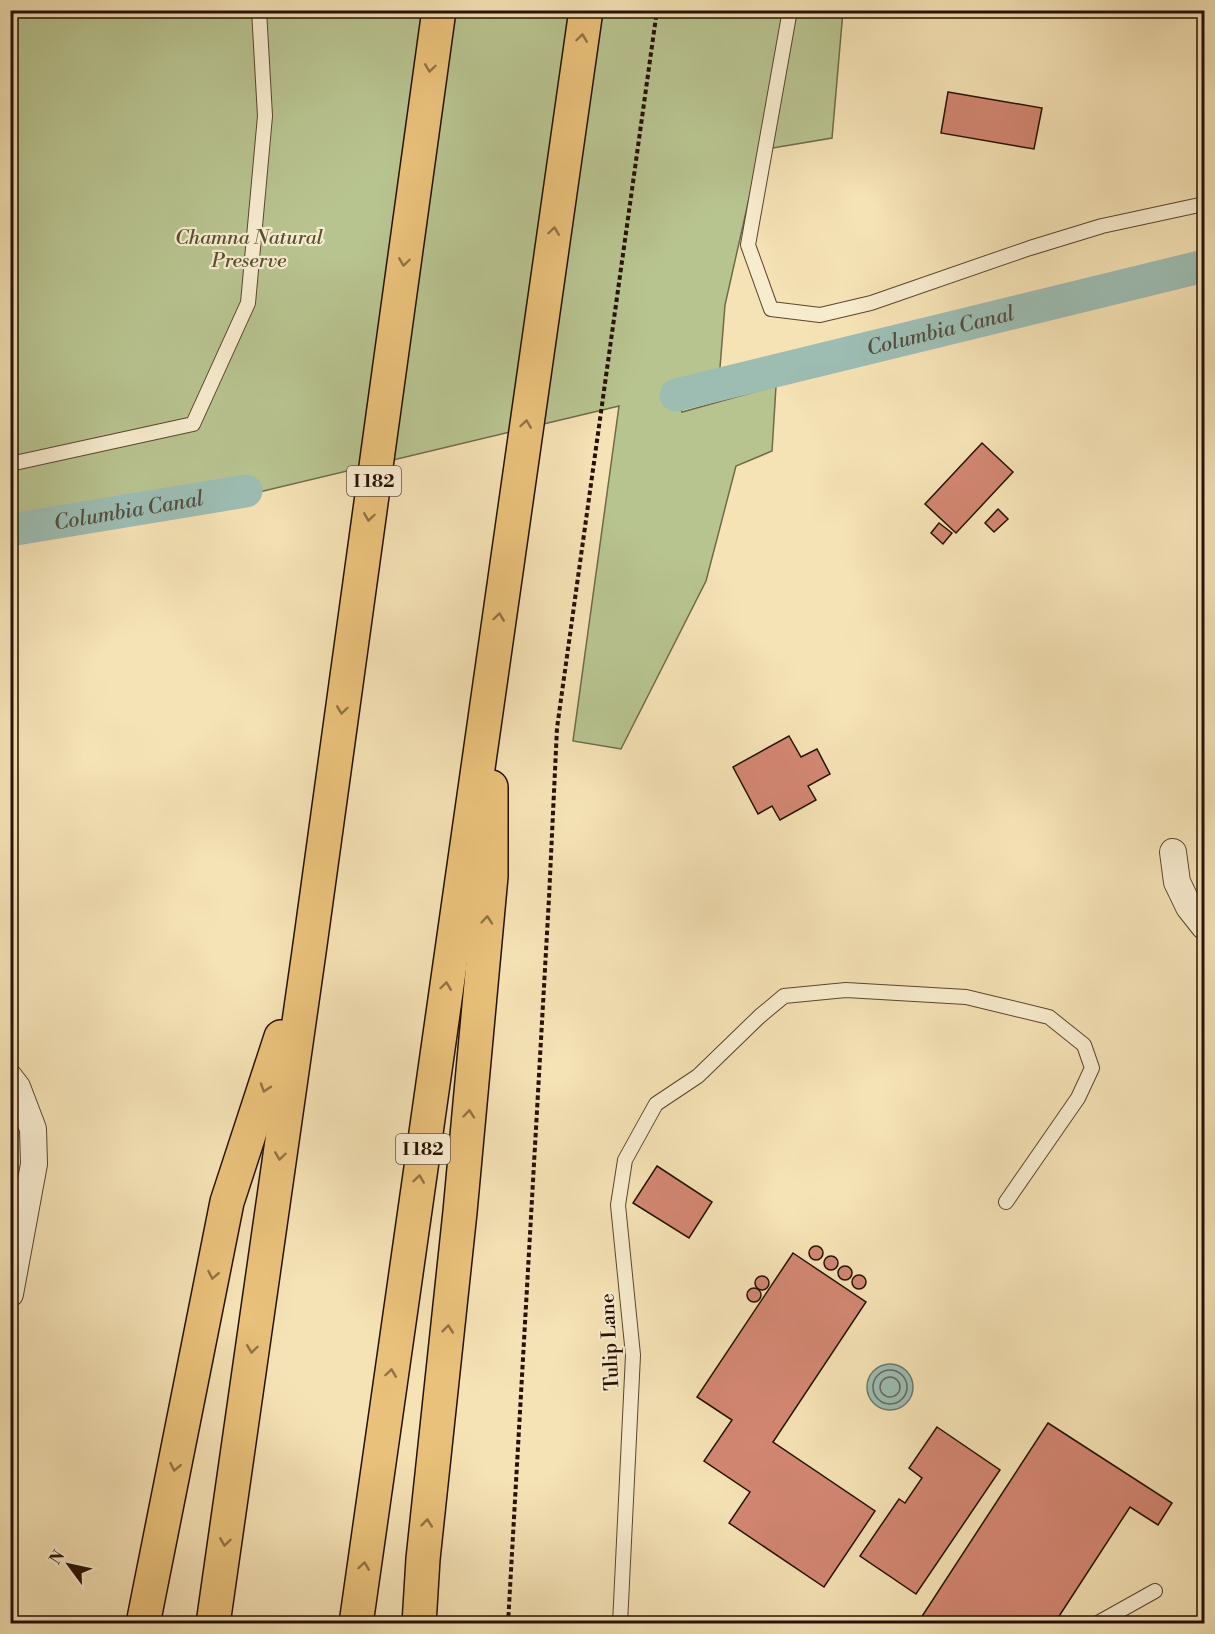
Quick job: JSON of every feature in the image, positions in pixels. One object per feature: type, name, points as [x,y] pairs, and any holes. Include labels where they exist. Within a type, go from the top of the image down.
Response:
[{"type":"highway","name":"I 182","points":[[213,1623],[309,952],[439,10]]},
{"type":"highway","name":"I 182","points":[[356,1623],[586,10]]},
{"type":"highway","points":[[419,1623],[423,1559],[459,1223],[491,876],[490,675]]},
{"type":"highway","points":[[143,1623],[227,1202],[309,952]]},
{"type":"street","points":[[1173,852],[1178,882],[1189,907],[1204,926]]},
{"type":"street","points":[[10,1078],[17,1087],[33,1129],[34,1164],[10,1294]]},
{"type":"lane","points":[[10,464],[193,424],[248,303],[265,116],[259,10]]},
{"type":"lane","points":[[790,10],[748,245],[771,309],[820,315],[871,303],[1030,248],[1102,226],[1204,204]]},
{"type":"lane","name":"Tulip Lane","points":[[620,1623],[633,1355],[618,1205],[625,1160],[656,1104],[698,1076],[784,996],[846,990],[966,997],[1049,1017],[1084,1045],[1092,1068],[1078,1098],[1006,1202]]},
{"type":"lane","points":[[1096,1623],[1155,1591]]},
{"type":"path","points":[[508,1623],[549,910],[557,728],[657,10]]},
{"type":"green space","name":"Chamna Natural Preserve","points":[[10,11],[843,11],[832,138],[760,150],[725,305],[719,380],[675,392],[682,412],[776,386],[772,451],[736,466],[706,581],[621,749],[573,741],[619,406],[247,495],[11,532]]},
{"type":"water","points":[[895,1364],[907,1370],[912,1378],[912,1396],[907,1404],[899,1409],[885,1410],[873,1404],[868,1396],[867,1382],[873,1370],[881,1365]]},
{"type":"building","points":[[948,92],[1042,108],[1034,149],[941,133]]},
{"type":"building","points":[[982,443],[1013,472],[956,533],[925,504]]},
{"type":"building","points":[[998,509],[1008,519],[994,532],[985,523]]},
{"type":"building","points":[[939,523],[952,533],[943,544],[931,533]]},
{"type":"building","points":[[789,736],[801,757],[817,749],[830,774],[808,786],[816,800],[780,820],[772,806],[758,814],[733,767]]},
{"type":"building","points":[[657,1166],[712,1202],[689,1238],[633,1203]]},
{"type":"building","points":[[816,1246],[821,1248],[823,1253],[821,1258],[816,1260],[811,1258],[809,1253],[811,1248]]},
{"type":"building","points":[[793,1253],[866,1302],[773,1442],[875,1511],[824,1587],[729,1523],[750,1492],[704,1461],[732,1420],[697,1397]]},
{"type":"building","points":[[831,1256],[836,1258],[838,1263],[836,1268],[831,1270],[826,1268],[824,1263],[826,1258]]},
{"type":"building","points":[[845,1266],[850,1268],[852,1273],[850,1278],[845,1280],[840,1278],[838,1273],[840,1268]]},
{"type":"building","points":[[859,1275],[864,1277],[866,1282],[864,1287],[859,1289],[854,1287],[852,1282],[854,1277]]},
{"type":"building","points":[[762,1276],[767,1278],[769,1283],[767,1288],[762,1290],[757,1288],[755,1283],[757,1278]]},
{"type":"building","points":[[754,1288],[759,1290],[761,1295],[759,1300],[754,1302],[749,1300],[747,1295],[749,1290]]},
{"type":"building","points":[[1048,1423],[1172,1503],[1158,1525],[1130,1507],[1054,1624],[917,1624]]},
{"type":"building","points":[[937,1427],[1000,1470],[916,1594],[860,1556],[899,1499],[905,1503],[922,1478],[909,1468]]},
{"type":"waterway","name":"Columbia Canal","points":[[676,395],[1204,266]]},
{"type":"waterway","name":"Columbia Canal","points":[[10,530],[246,491]]}]
